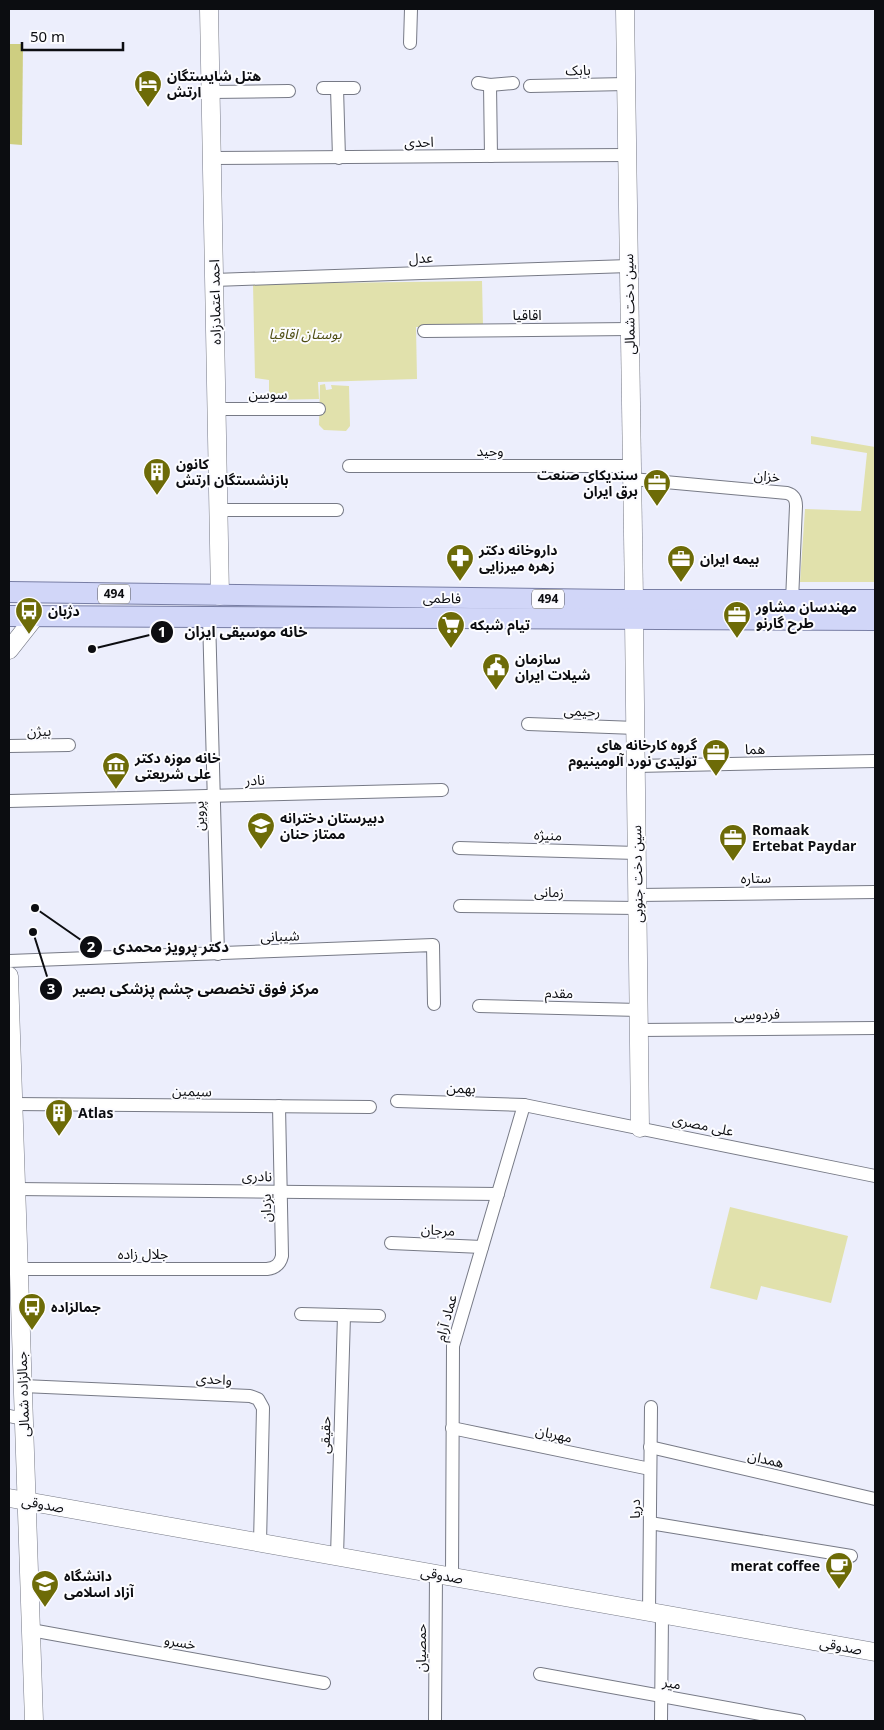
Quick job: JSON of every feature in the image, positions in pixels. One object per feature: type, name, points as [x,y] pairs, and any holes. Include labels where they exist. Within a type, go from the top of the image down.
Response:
[{"type":"main road","name":"فاطمی","points":[[9,592],[220,596],[875,620]]},
{"type":"main road","points":[[215,618],[220,596]]},
{"type":"main road","name":"فاطمی","points":[[9,616],[215,618],[634,610],[792,600],[875,600]]},
{"type":"street","name":"احمد اعتمادزاده","points":[[209,9],[220,596]]},
{"type":"street","points":[[410,43],[411,9]]},
{"type":"street","name":"سین دخت شمالی","points":[[625,9],[634,610]]},
{"type":"street","points":[[492,156],[484,84],[513,83]]},
{"type":"street","name":"بابک","points":[[530,86],[626,84]]},
{"type":"street","points":[[322,88],[354,88]]},
{"type":"street","points":[[337,88],[338,158]]},
{"type":"street","points":[[210,92],[289,91]]},
{"type":"street","name":"احدی","points":[[212,158],[627,155]]},
{"type":"street","name":"عدل","points":[[214,280],[629,266]]},
{"type":"street","name":"اقاقیا","points":[[424,331],[630,330]]},
{"type":"street","name":"سوسن","points":[[217,409],[320,409]]},
{"type":"street","name":"وحید","points":[[349,466],[632,473]]},
{"type":"street","name":"خزان","points":[[632,473],[792,495],[796,501],[796,506],[792,600]]},
{"type":"street","points":[[219,510],[337,510]]},
{"type":"street","name":"سین دخت جنوبی","points":[[634,610],[640,1128]]},
{"type":"street","points":[[9,650],[35,616]]},
{"type":"street","name":"پروین","points":[[215,618],[214,796],[218,954]]},
{"type":"street","name":"رحیمی","points":[[528,724],[636,728]]},
{"type":"street","name":"بیژن","points":[[9,746],[69,745]]},
{"type":"street","name":"هما","points":[[636,766],[875,762]]},
{"type":"street","name":"نادر","points":[[9,801],[442,790]]},
{"type":"street","name":"منیژه","points":[[459,848],[637,852]]},
{"type":"street","name":"ستاره","points":[[638,901],[875,892]]},
{"type":"street","name":"زمانی","points":[[460,906],[638,901]]},
{"type":"street","name":"شیبانی","points":[[9,961],[432,945],[434,1004]]},
{"type":"street","name":"جمالزاده شمالی","points":[[9,976],[11,1096],[16,1189],[15,1270],[23,1386],[16,1418],[26,1501],[34,1721]]},
{"type":"street","name":"مقدم","points":[[479,1006],[639,1010]]},
{"type":"street","name":"فردوسی","points":[[639,1030],[875,1028]]},
{"type":"street","name":"سیمین","points":[[11,1096],[279,1106],[370,1107]]},
{"type":"street","name":"بهمن","points":[[397,1101],[524,1105]]},
{"type":"street","name":"علی مصری","points":[[524,1105],[875,1176]]},
{"type":"street","name":"عماد آرام","points":[[444,1576],[452,1428],[453,1346],[524,1105]]},
{"type":"street","name":"یزدان","points":[[267,1269],[277,1266],[282,1256],[279,1106]]},
{"type":"street","name":"نادری","points":[[16,1189],[498,1194]]},
{"type":"street","name":"مرجان","points":[[391,1243],[482,1247]]},
{"type":"street","name":"جلال زاده","points":[[15,1270],[267,1269]]},
{"type":"street","points":[[301,1314],[379,1316]]},
{"type":"street","name":"حقیقی","points":[[337,1556],[344,1315]]},
{"type":"street","name":"واحدی","points":[[23,1386],[250,1396],[258,1399],[263,1408],[260,1543]]},
{"type":"street","name":"دریا","points":[[651,1407],[650,1522],[661,1721]]},
{"type":"street","name":"مهربان","points":[[452,1428],[650,1469]]},
{"type":"street","name":"همدان","points":[[650,1447],[875,1499]]},
{"type":"street","name":"صدوقی","points":[[9,1498],[875,1652]]},
{"type":"street","points":[[650,1522],[851,1556]]},
{"type":"street","name":"حمصیان","points":[[435,1721],[444,1576]]},
{"type":"street","name":"خسرو","points":[[31,1630],[324,1683]]},
{"type":"street","name":"میر","points":[[540,1674],[799,1721]]},
{"type":"green space","name":"بوستان اقاقیا","points":[[482,281],[483,326],[416,327],[417,379],[318,382],[319,399],[269,400],[269,380],[255,378],[253,284]]},
{"type":"green space","points":[[325,384],[326,390],[332,389],[331,385],[349,386],[350,426],[346,431],[324,430],[319,425],[320,385]]},
{"type":"green space","points":[[811,436],[875,447],[875,582],[800,582],[805,509],[861,511],[867,453],[811,444]]},
{"type":"green space","points":[[730,1207],[848,1236],[831,1303],[761,1286],[757,1300],[710,1288]]},
{"type":"shaded area","points":[[9,44],[23,44],[22,145],[9,144]]},
{"type":"place","name":"هتل شایستگان ارتش","points":[[148,108]]},
{"type":"place","name":"کانون بازنشستگان ارتش","points":[[157,496]]},
{"type":"place","name":"سندیکای صنعت برق ایران","points":[[657,507]]},
{"type":"place","name":"داروخانه دکتر زهره میرزایی","points":[[460,582]]},
{"type":"place","name":"بیمه ایران","points":[[681,583]]},
{"type":"place","name":"دژبان","points":[[29,635]]},
{"type":"place","name":"مهندسان مشاور طرح گارنو","points":[[737,639]]},
{"type":"place","name":"خانه موسیقی ایران","points":[[92,649]]},
{"type":"place","name":"تیام شبکه","points":[[451,649]]},
{"type":"place","name":"سازمان شیلات ایران","points":[[496,691]]},
{"type":"place","name":"گروه کارخانه های تولیدی نورد آلومینیوم","points":[[716,777]]},
{"type":"place","name":"خانه موزه دکتر علی شریعتی","points":[[116,790]]},
{"type":"place","name":"دبیرستان دخترانه ممتاز حنان","points":[[261,850]]},
{"type":"place","name":"Romaak Ertebat Paydar","points":[[733,862]]},
{"type":"place","name":"دکتر پرویز محمدی","points":[[35,908]]},
{"type":"place","name":"مرکز فوق تخصصی چشم پزشکی بصیر","points":[[33,932]]},
{"type":"place","name":"Atlas","points":[[59,1137]]},
{"type":"place","name":"جمالزاده","points":[[32,1331]]},
{"type":"place","name":"merat coffee","points":[[839,1590]]},
{"type":"place","name":"دانشگاه آزاد اسلامی","points":[[45,1608]]}]
